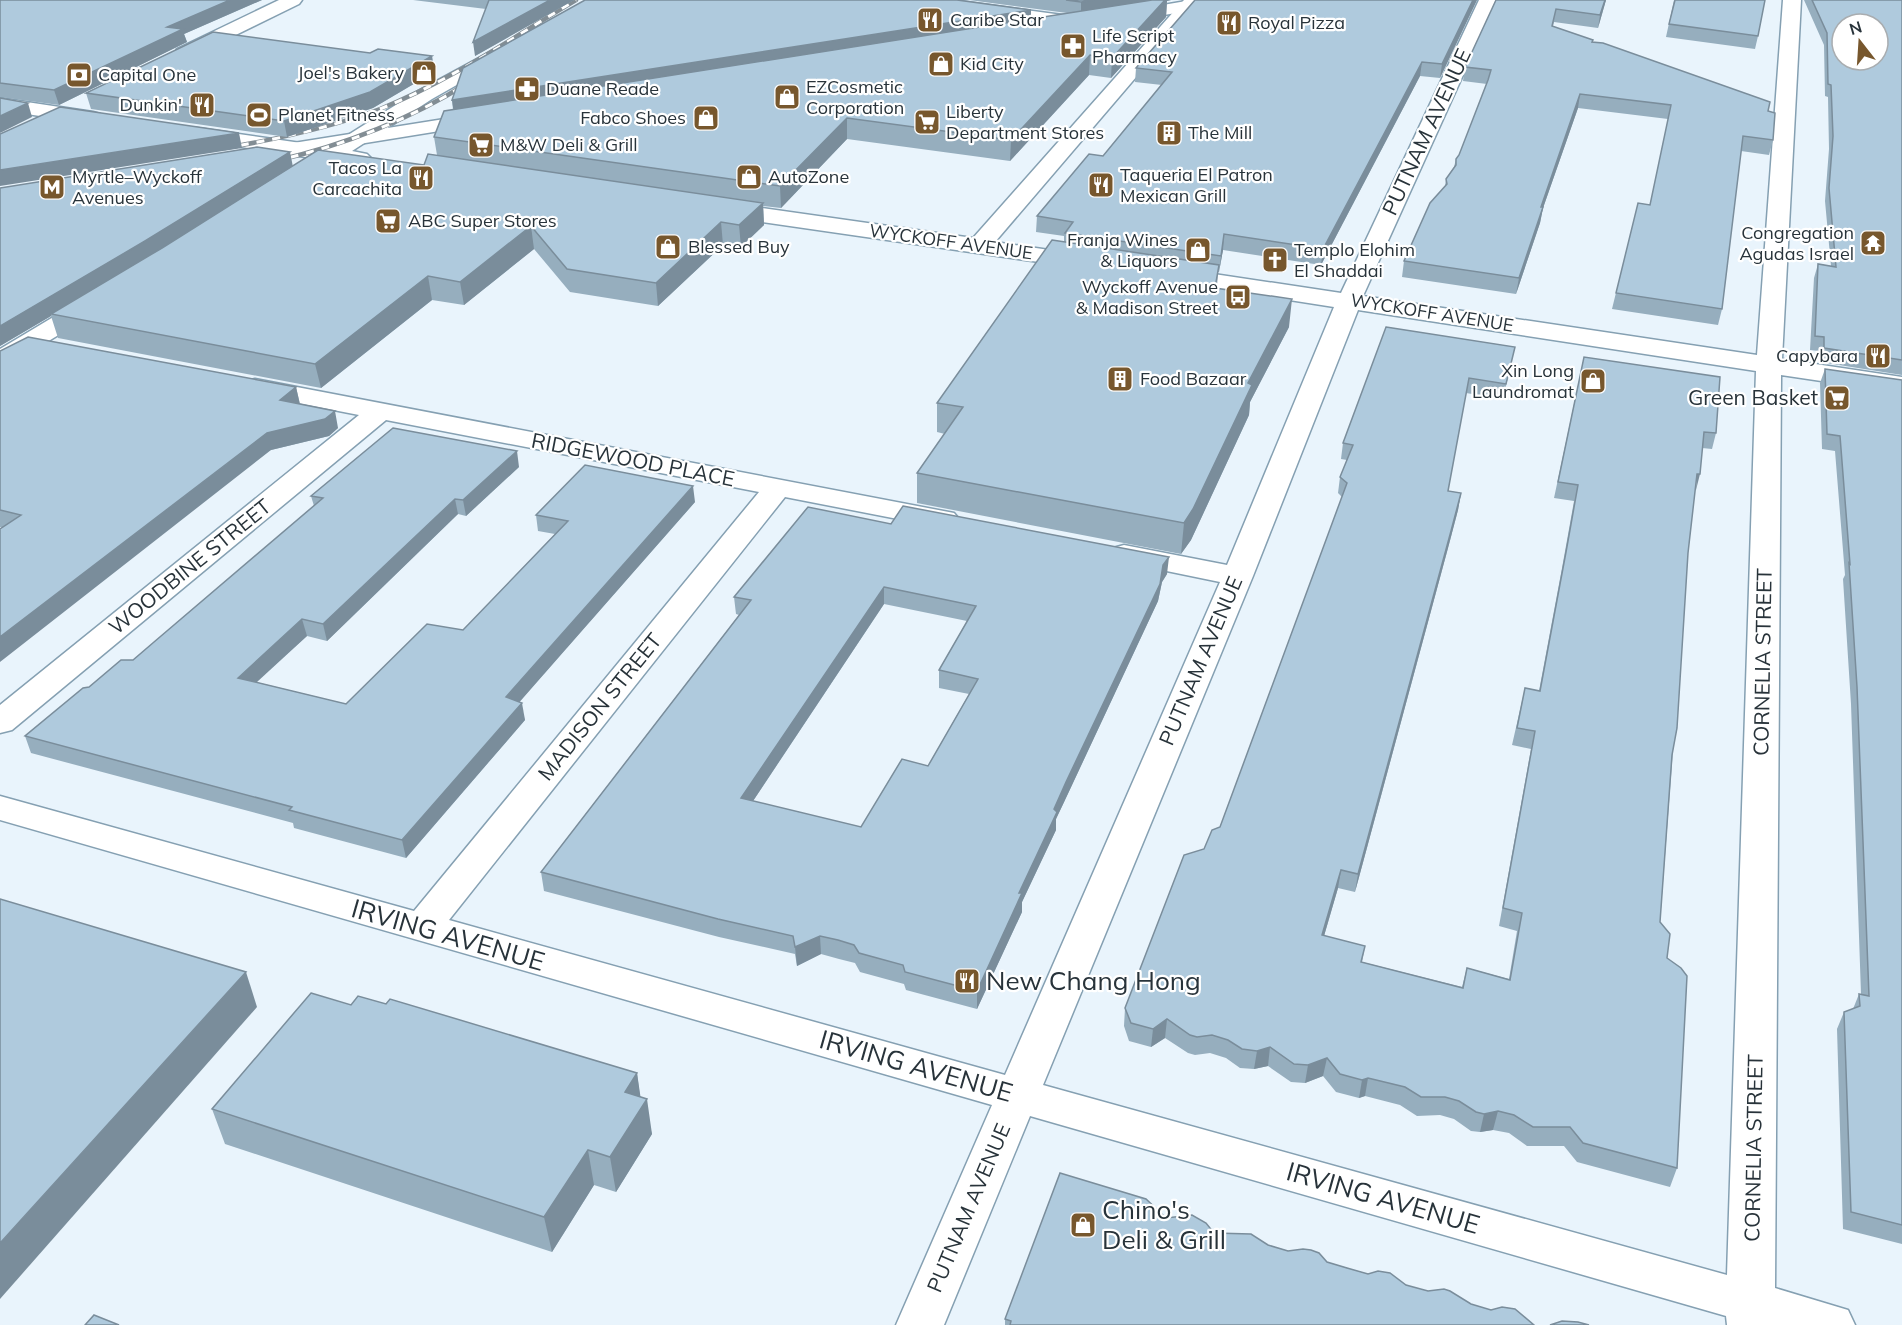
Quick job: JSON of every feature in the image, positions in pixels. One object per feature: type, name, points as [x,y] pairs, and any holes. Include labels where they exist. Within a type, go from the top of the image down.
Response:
[{"type":"street","points":[[170,60],[293,0]]},
{"type":"street","points":[[913,0],[1085,23]]},
{"type":"street","points":[[1023,33],[1191,3],[1224,0]]},
{"type":"street","name":"PUTNAM AVENUE","points":[[920,1325],[1238,576],[1349,301],[1488,0]]},
{"type":"street","name":"CORNELIA STREET","points":[[1750,1313],[1768,364],[1792,0]]},
{"type":"street","points":[[979,246],[1191,3]]},
{"type":"street","points":[[302,174],[425,95],[512,45]]},
{"type":"street","points":[[30,128],[86,101]]},
{"type":"street","points":[[0,104],[111,121]]},
{"type":"street","points":[[219,160],[502,116]]},
{"type":"street","points":[[180,131],[380,160]]},
{"type":"street","name":"WYCKOFF AVENUE","points":[[700,206],[1109,265]]},
{"type":"street","name":"WYCKOFF AVENUE","points":[[1154,272],[1902,385]]},
{"type":"street","points":[[0,360],[110,294]]},
{"type":"street","points":[[28,342],[64,349]]},
{"type":"street","name":"RIDGEWOOD PLACE","points":[[231,382],[965,523]]},
{"type":"street","name":"WOODBINE STREET","points":[[0,722],[380,412]]},
{"type":"street","name":"MADISON STREET","points":[[422,927],[778,487]]},
{"type":"street","points":[[1103,550],[1238,576]]},
{"type":"street","name":"IRVING AVENUE","points":[[0,808],[1017,1095],[1750,1313],[1831,1325]]},
{"type":"building","points":[[0,0],[230,0],[167,27],[183,29],[54,90],[0,83]]},
{"type":"building","points":[[489,0],[550,0],[473,42]]},
{"type":"building","points":[[585,0],[957,0],[1031,10],[452,100],[463,68]]},
{"type":"building","points":[[1066,0],[1094,0],[1081,2]]},
{"type":"building","points":[[1152,0],[1165,0],[1112,58],[1090,55],[1011,140],[847,118],[780,186],[434,137],[444,111]]},
{"type":"building","points":[[1195,0],[1473,0],[1442,64],[1422,62],[1323,249],[1224,234],[1221,256],[1065,233],[1073,222],[1037,216],[1089,154],[1103,156],[1172,72],[1136,68]]},
{"type":"building","points":[[1496,0],[1605,0],[1600,15],[1556,9],[1552,26],[1593,40],[1592,42],[1603,43],[1770,102],[1768,111],[1775,113],[1773,140],[1743,136],[1722,309],[1616,293],[1638,203],[1650,205],[1671,105],[1580,94],[1519,278],[1404,261],[1430,203],[1447,184],[1446,179],[1456,165],[1456,159],[1488,80],[1491,70],[1465,67]]},
{"type":"building","points":[[1675,0],[1765,0],[1758,36],[1669,24]]},
{"type":"building","points":[[1812,0],[1902,0],[1902,360],[1824,348],[1824,337],[1815,336],[1818,264],[1836,267],[1829,188],[1833,136],[1831,85],[1828,84],[1827,33]]},
{"type":"building","points":[[213,32],[370,53],[378,49],[432,56],[370,92],[284,121],[86,93]]},
{"type":"building","points":[[0,98],[28,103],[0,116]]},
{"type":"building","points":[[60,107],[239,133],[0,170],[0,134]]},
{"type":"building","points":[[257,147],[290,152],[0,326],[0,188]]},
{"type":"building","points":[[318,150],[424,165],[428,154],[763,203],[739,225],[721,222],[656,283],[567,269],[531,226],[460,282],[428,276],[315,364],[51,314],[162,248]]},
{"type":"building","name":"Food Bazaar","points":[[1052,240],[1219,265],[1215,288],[1292,299],[1248,383],[1252,385],[1193,509],[1184,523],[917,473],[963,407],[937,403]]},
{"type":"building","points":[[1386,327],[1515,347],[1506,384],[1469,378],[1448,491],[1461,493],[1451,531],[1358,874],[1341,870],[1322,935],[1365,946],[1361,962],[1463,988],[1467,968],[1510,980],[1522,913],[1503,908],[1535,731],[1517,728],[1525,688],[1540,691],[1566,552],[1578,485],[1558,482],[1584,357],[1720,377],[1716,433],[1704,432],[1688,553],[1677,728],[1672,755],[1660,922],[1670,934],[1667,958],[1681,968],[1687,976],[1677,1168],[1583,1143],[1570,1127],[1533,1127],[1514,1115],[1498,1111],[1484,1114],[1476,1112],[1459,1101],[1445,1097],[1421,1097],[1405,1087],[1340,1074],[1327,1058],[1308,1065],[1294,1064],[1270,1047],[1257,1051],[1242,1049],[1228,1040],[1212,1035],[1197,1037],[1190,1035],[1167,1019],[1153,1029],[1131,1023],[1125,1008],[1184,855],[1204,849],[1212,830],[1220,827],[1347,483],[1340,477],[1353,445],[1343,443]]},
{"type":"building","points":[[28,337],[296,387],[280,400],[335,411],[325,419],[267,433],[0,637],[0,529],[21,515],[0,510],[0,351]]},
{"type":"building","points":[[1825,369],[1902,380],[1902,1225],[1851,1212],[1844,1012],[1860,1006],[1859,994],[1869,996],[1850,564],[1840,436],[1827,434]]},
{"type":"building","points":[[393,428],[517,451],[463,500],[455,499],[323,624],[302,619],[238,678],[346,704],[427,624],[463,630],[568,521],[536,515],[585,465],[693,486],[506,697],[522,703],[402,840],[289,810],[292,807],[25,736],[121,660],[133,660],[323,498],[311,496]]},
{"type":"building","points":[[903,506],[1169,557],[1163,565],[1160,584],[1054,809],[1057,812],[977,991],[905,972],[903,965],[859,953],[854,945],[838,940],[820,936],[795,947],[793,936],[718,919],[541,872],[751,600],[734,597],[808,507],[891,524]],"holes":[[[884,587],[976,606],[939,670],[978,679],[928,766],[902,759],[861,827],[741,798]]]},
{"type":"building","points":[[0,899],[246,972],[0,1243]]},
{"type":"building","points":[[311,993],[351,1005],[358,996],[386,1004],[390,999],[637,1073],[625,1092],[647,1099],[610,1157],[588,1150],[544,1217],[212,1109]]},
{"type":"building","points":[[1060,1173],[1146,1199],[1166,1218],[1192,1215],[1206,1223],[1214,1233],[1251,1234],[1268,1245],[1288,1251],[1311,1250],[1319,1253],[1327,1262],[1368,1274],[1378,1271],[1390,1273],[1406,1285],[1428,1291],[1444,1289],[1471,1304],[1491,1310],[1502,1307],[1515,1309],[1534,1325],[1010,1325],[1011,1321],[1005,1319]]},
{"type":"building","points":[[94,1315],[119,1325],[85,1325]]},
{"type":"building","points":[[1562,1321],[1578,1322],[1589,1325],[1550,1325]]},
{"type":"railway","points":[[225,148],[304,132],[380,109],[431,86],[576,0]]},
{"type":"railway","points":[[275,161],[301,155],[375,130],[422,109],[468,83]]},
{"type":"place","name":"Caribe Star","points":[[930,20]]},
{"type":"place","name":"Royal Pizza","points":[[1229,23]]},
{"type":"place","name":"Life Script Pharmacy","points":[[1073,46]]},
{"type":"place","name":"Kid City","points":[[941,64]]},
{"type":"place","name":"Joel's Bakery","points":[[424,73]]},
{"type":"place","name":"Capital One","points":[[79,75]]},
{"type":"place","name":"Duane Reade","points":[[527,89]]},
{"type":"place","name":"EZCosmetic Corporation","points":[[787,97]]},
{"type":"place","name":"Dunkin'","points":[[202,105]]},
{"type":"place","name":"Planet Fitness","points":[[259,115]]},
{"type":"place","name":"Fabco Shoes","points":[[706,118]]},
{"type":"place","name":"Liberty Department Stores","points":[[927,122]]},
{"type":"place","name":"The Mill","points":[[1169,133]]},
{"type":"place","name":"M&W Deli & Grill","points":[[481,145]]},
{"type":"place","name":"AutoZone","points":[[749,177]]},
{"type":"place","name":"Tacos La Carcachita","points":[[421,178]]},
{"type":"place","name":"Taqueria El Patron Mexican Grill","points":[[1101,185]]},
{"type":"place","name":"Myrtle–Wyckoff Avenues","points":[[52,187]]},
{"type":"place","name":"ABC Super Stores","points":[[388,221]]},
{"type":"place","name":"Congregation Agudas Israel","points":[[1873,243]]},
{"type":"place","name":"Blessed Buy","points":[[668,247]]},
{"type":"place","name":"Franja Wines & Liquors","points":[[1198,250]]},
{"type":"place","name":"Templo Elohim El Shaddai","points":[[1275,260]]},
{"type":"place","name":"Wyckoff Avenue & Madison Street","points":[[1238,297]]},
{"type":"place","name":"Capybara","points":[[1878,356]]},
{"type":"place","name":"Food Bazaar","points":[[1120,379]]},
{"type":"place","name":"Xin Long Laundromat","points":[[1593,381]]},
{"type":"place","name":"Green Basket","points":[[1837,398]]},
{"type":"place","name":"New Chang Hong","points":[[967,981]]},
{"type":"place","name":"Chino's Deli & Grill","points":[[1083,1225]]}]
